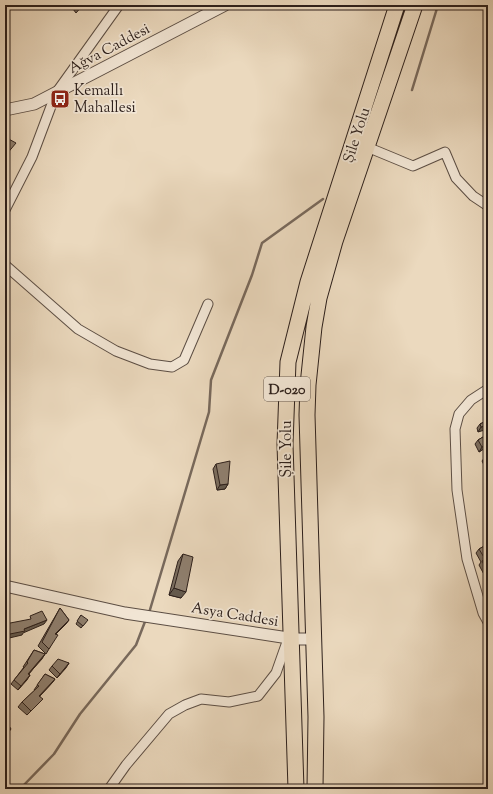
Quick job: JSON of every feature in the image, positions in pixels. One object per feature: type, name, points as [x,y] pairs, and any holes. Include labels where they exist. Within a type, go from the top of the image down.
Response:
[{"type":"highway","name":"Şile Yolu","points":[[296,789],[285,444],[288,362],[308,282],[398,5]]},
{"type":"highway","name":"Şile Yolu","points":[[315,789],[316,717],[307,415],[308,385],[313,334],[319,298],[335,241],[415,5]]},
{"type":"street","points":[[5,210],[32,157],[56,93],[119,5]]},
{"type":"street","name":"Ağva Caddesi","points":[[5,110],[34,104],[224,5]]},
{"type":"street","points":[[367,147],[413,166],[446,152],[456,178],[473,196],[488,206]]},
{"type":"street","points":[[5,265],[78,329],[116,351],[150,364],[172,367],[184,360],[208,304]]},
{"type":"street","points":[[488,389],[471,400],[459,414],[455,429],[457,490],[467,559],[483,613],[488,622]]},
{"type":"street","name":"Asya Caddesi","points":[[5,586],[138,615],[290,638],[314,639]]},
{"type":"street","points":[[109,789],[126,765],[170,714],[185,704],[201,699],[229,702],[258,696],[276,673],[290,638]]},
{"type":"building","points":[[5,137],[16,143],[6,155],[5,155]]},
{"type":"building","points":[[488,420],[488,425],[481,427],[480,424]]},
{"type":"building","points":[[488,434],[488,444],[482,447],[478,440]]},
{"type":"building","points":[[230,461],[228,484],[220,485],[216,464]]},
{"type":"building","points":[[488,544],[488,572],[482,561],[485,559],[479,549]]},
{"type":"building","points":[[183,554],[193,557],[186,592],[174,588]]},
{"type":"building","points":[[60,608],[69,620],[55,634],[58,635],[49,649],[42,642]]},
{"type":"building","points":[[42,611],[47,620],[24,629],[25,631],[5,635],[5,624],[31,619],[30,616]]},
{"type":"building","points":[[81,615],[88,620],[83,626],[77,621]]},
{"type":"building","points":[[34,650],[45,654],[28,674],[30,675],[21,686],[14,680],[28,663],[27,662]]},
{"type":"building","points":[[58,659],[69,663],[60,674],[52,666]]},
{"type":"building","points":[[45,674],[55,679],[39,696],[43,699],[31,711],[22,702],[39,686],[37,685]]},
{"type":"building","points":[[5,719],[11,729],[5,732]]},
{"type":"waterway","points":[[412,90],[438,5]]},
{"type":"waterway","points":[[149,613],[209,412],[211,380],[252,275],[262,243],[323,199]]},
{"type":"waterway","points":[[20,789],[54,754],[80,714],[136,645],[146,619]]},
{"type":"place","name":"Kemallı Mahallesi","points":[[60,99]]}]
